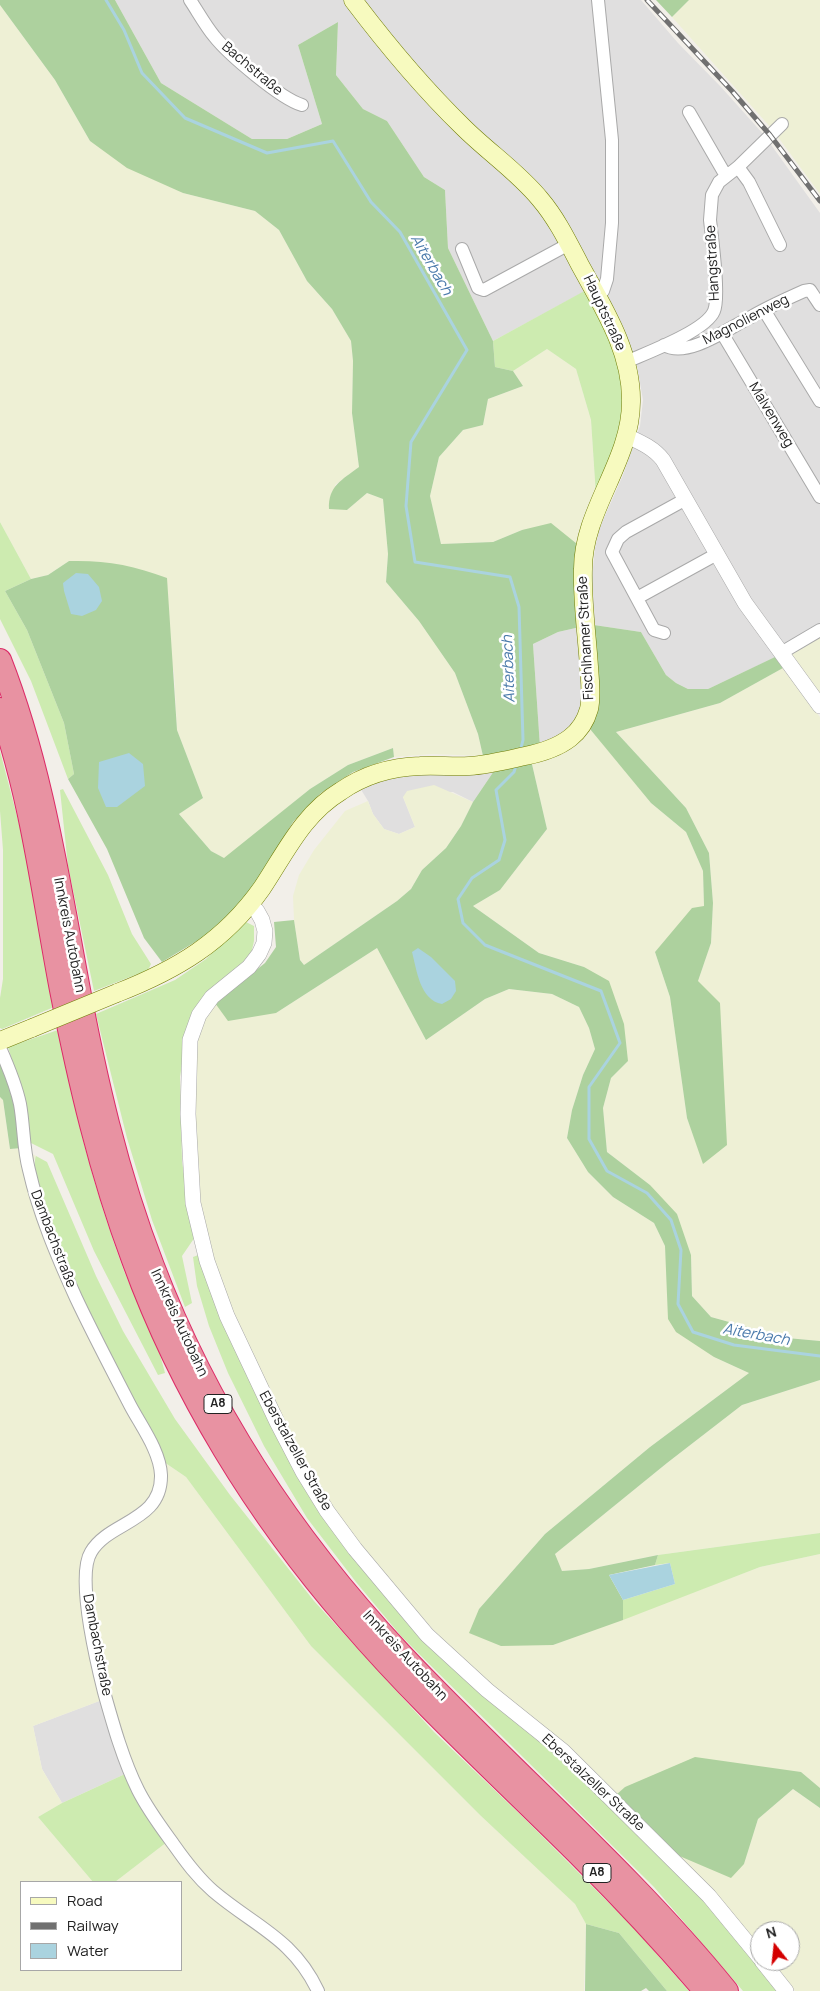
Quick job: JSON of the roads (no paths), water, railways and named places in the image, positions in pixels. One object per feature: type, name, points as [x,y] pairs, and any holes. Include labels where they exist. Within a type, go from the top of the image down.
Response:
[{"type":"highway","name":"Innkreis Autobahn","points":[[0,660],[21,717],[44,804],[91,1052],[113,1144],[138,1225],[154,1268],[175,1319],[214,1397],[274,1496],[325,1566],[359,1608],[446,1700],[633,1886],[678,1933],[727,1991]]},
{"type":"highway","name":"Innkreis Autobahn","points":[[0,710],[21,784],[35,847],[83,1097],[114,1206],[154,1314],[200,1407],[254,1496],[297,1558],[349,1621],[422,1700],[618,1894],[705,1991]]},
{"type":"main road","name":"Hauptstraße","points":[[353,0],[432,96],[461,125],[530,187],[551,213],[611,324],[626,362],[632,407],[626,436]]},
{"type":"main road","name":"Fischlhamer Straße","points":[[0,1041],[164,974],[195,955],[230,925],[250,903],[304,822],[318,808],[345,788],[362,779],[399,768],[468,766],[536,754],[561,744],[570,738],[581,726],[589,710],[590,687],[583,579],[584,551],[626,436]]},
{"type":"street","name":"Bachstraße","points":[[190,0],[213,35],[225,48],[288,99],[302,105]]},
{"type":"street","points":[[596,295],[603,291],[607,279],[613,189],[612,140],[598,0]]},
{"type":"street","points":[[690,112],[726,176]]},
{"type":"street","name":"Hangstraße","points":[[626,362],[664,345],[709,320],[714,312],[716,292],[710,206],[714,189],[782,124]]},
{"type":"street","points":[[738,167],[749,182],[780,245]]},
{"type":"street","points":[[462,249],[478,288],[484,290],[569,244]]},
{"type":"street","name":"Magnolienweg","points":[[664,345],[674,349],[694,346],[804,291],[810,290],[820,305]]},
{"type":"street","points":[[764,310],[820,401]]},
{"type":"street","name":"Malvenweg","points":[[722,333],[820,497]]},
{"type":"street","points":[[626,436],[646,445],[659,455],[686,498],[745,603],[820,706]]},
{"type":"street","points":[[664,633],[654,630],[613,555],[612,549],[618,539],[626,532],[686,498]]},
{"type":"street","points":[[637,598],[717,554]]},
{"type":"street","points":[[781,653],[820,630]]},
{"type":"street","name":"Eberstalzeller Straße","points":[[250,903],[258,911],[262,920],[265,932],[264,942],[259,954],[249,966],[212,997],[199,1015],[190,1040],[188,1114],[193,1203],[207,1261],[227,1316],[272,1414],[327,1512],[354,1549],[427,1635],[487,1690],[575,1764],[709,1896],[750,1946]]},
{"type":"street","name":"Dambachstraße","points":[[0,1048],[18,1094],[28,1166],[48,1234],[77,1300],[160,1465],[160,1486],[153,1503],[135,1519],[98,1544],[90,1552],[86,1571],[87,1604],[104,1691],[123,1750],[132,1776],[144,1801],[188,1864],[213,1891],[286,1945],[305,1967],[318,1991]]},
{"type":"street","name":"Eberstalzeller Straße","points":[[770,1971],[786,1991]]},
{"type":"water","points":[[76,573],[88,574],[99,587],[102,601],[96,610],[82,616],[71,614],[64,591],[63,583]]},
{"type":"water","points":[[129,753],[143,764],[145,786],[117,807],[106,807],[98,788],[99,762]]},
{"type":"water","points":[[418,948],[431,957],[455,981],[456,991],[451,999],[442,1004],[429,997],[421,984],[412,952]]},
{"type":"water","points":[[670,1563],[675,1584],[623,1600],[609,1575]]},
{"type":"waterway","name":"Aiterbach","points":[[106,0],[124,30],[142,73],[185,118],[267,153],[333,141],[371,202],[400,232],[467,350],[411,442],[406,506],[415,562],[510,577],[519,607],[523,740],[520,752]]},
{"type":"waterway","name":"Aiterbach","points":[[516,765],[514,772],[496,790],[505,840],[499,860],[472,878],[458,899],[463,923],[485,945],[601,991],[620,1043],[589,1087],[589,1139],[607,1171],[647,1193],[671,1220],[681,1250],[678,1304],[693,1332],[734,1345],[820,1356]]},
{"type":"railway","points":[[647,0],[732,91],[770,135],[820,201]]}]
